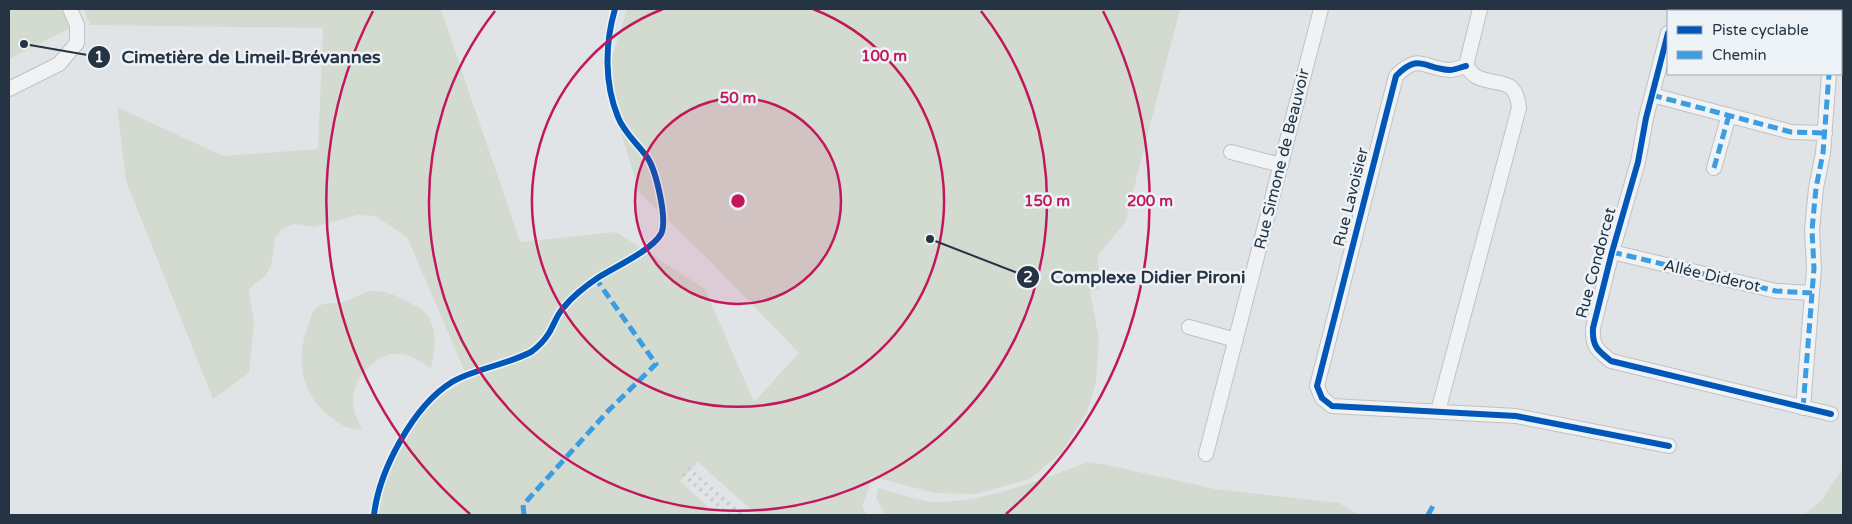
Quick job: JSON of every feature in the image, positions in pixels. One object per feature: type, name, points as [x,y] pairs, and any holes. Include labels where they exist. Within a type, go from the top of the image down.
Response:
[{"type":"street","points":[[9,89],[59,64],[77,43],[77,26],[70,9]]},
{"type":"street","name":"Rue Simone de Beauvoir","points":[[1206,454],[1321,9]]},
{"type":"street","points":[[1480,9],[1466,66],[1476,76],[1509,85],[1518,96],[1519,108],[1438,411],[1516,416],[1669,446]]},
{"type":"street","name":"Rue Condorcet","points":[[1667,37],[1638,162],[1612,252],[1593,328],[1592,340],[1599,351],[1611,360],[1831,414]]},
{"type":"street","name":"Rue Lavoisier","points":[[1438,411],[1332,406],[1322,398],[1317,386],[1396,76],[1406,65],[1419,63],[1451,70],[1466,66]]},
{"type":"street","points":[[1804,408],[1814,268],[1813,221],[1816,188],[1823,153],[1829,75]]},
{"type":"street","points":[[1652,95],[1791,132],[1825,133]]},
{"type":"street","points":[[1714,168],[1729,116]]},
{"type":"street","points":[[1231,152],[1281,165]]},
{"type":"street","name":"Allée Diderot","points":[[1612,252],[1776,291],[1812,294]]},
{"type":"street","points":[[1189,327],[1236,340]]},
{"type":"shaded area","points":[[9,9],[61,9],[70,28],[9,59]]},
{"type":"shaded area","points":[[84,9],[441,9],[520,242],[616,232],[705,289],[754,402],[799,353],[712,263],[639,192],[605,80],[627,9],[1180,9],[1125,223],[1098,255],[1099,289],[1090,291],[1099,339],[1096,382],[1087,412],[1062,452],[1030,479],[976,494],[934,493],[870,476],[871,482],[862,507],[868,515],[757,515],[698,462],[680,481],[717,515],[378,515],[388,474],[396,454],[407,436],[433,403],[468,379],[407,237],[375,216],[358,215],[314,227],[294,224],[282,229],[275,238],[271,266],[266,275],[253,285],[249,291],[254,322],[249,373],[213,399],[126,181],[117,107],[223,156],[318,149],[323,28],[90,25]]},
{"type":"shaded area","points":[[368,291],[379,291],[394,295],[418,306],[430,320],[433,327],[435,344],[431,369],[413,357],[396,354],[384,357],[367,369],[356,384],[354,392],[354,410],[362,429],[354,429],[333,419],[314,400],[303,376],[302,351],[311,315],[317,307],[324,304],[346,301]]},
{"type":"shaded area","points":[[1089,462],[1215,489],[1339,503],[1360,515],[885,515],[876,498],[878,488],[934,502],[973,499],[1013,489]]},
{"type":"shaded area","points":[[1843,469],[1843,515],[1804,515],[1822,500]]},
{"type":"railway","points":[[688,468],[741,515]]},
{"type":"railway","points":[[683,474],[729,515]]},
{"type":"marked path","points":[[1735,9],[1740,10]]},
{"type":"marked path","points":[[1803,408],[1814,268],[1812,230],[1816,188],[1823,153],[1829,75]]},
{"type":"marked path","points":[[1652,95],[1791,132],[1825,133]]},
{"type":"marked path","points":[[1714,168],[1729,115]]},
{"type":"marked path","points":[[1612,252],[1776,291],[1812,293]]},
{"type":"marked path","points":[[524,515],[523,505],[609,410],[656,364],[596,279]]},
{"type":"marked path","points":[[1428,515],[1433,506]]},
{"type":"cycle path","points":[[374,515],[383,479],[400,441],[424,407],[438,393],[452,382],[461,378],[531,352],[545,339],[557,316],[576,295],[599,277],[642,252],[661,234],[663,227],[662,207],[654,173],[647,157],[621,123],[610,91],[608,49],[615,9]]},
{"type":"cycle path","points":[[1667,37],[1646,118],[1638,162],[1612,252],[1593,328],[1593,339],[1596,347],[1611,361],[1831,414]]},
{"type":"cycle path","points":[[1466,66],[1450,70],[1416,63],[1410,65],[1396,76],[1317,386],[1322,398],[1332,406],[1516,416],[1669,446]]},
{"type":"place","name":"Cimetière de Limeil-Brévannes","points":[[24,44]]},
{"type":"place","name":"Complexe Didier Pironi","points":[[930,239]]}]
